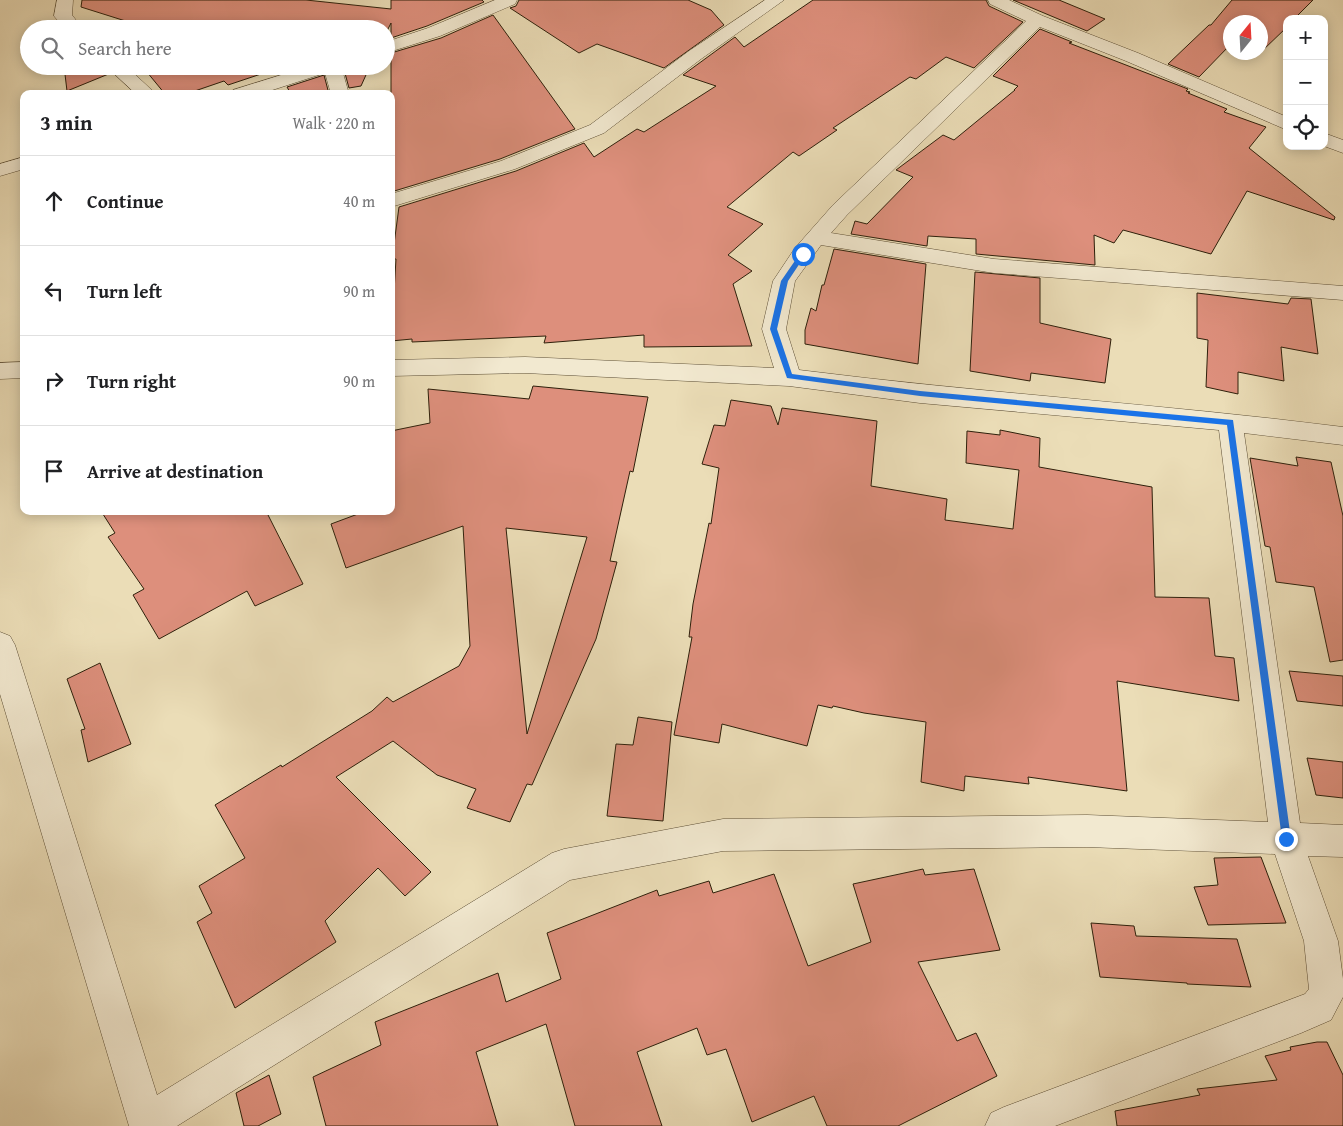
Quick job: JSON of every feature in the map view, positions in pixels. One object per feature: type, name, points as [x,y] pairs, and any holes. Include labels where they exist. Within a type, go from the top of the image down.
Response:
[{"type":"street","points":[[65,0],[63,16],[66,20]]},
{"type":"street","points":[[395,45],[434,32],[509,0]]},
{"type":"street","points":[[395,200],[508,165],[597,129],[695,55],[776,0]]},
{"type":"street","points":[[996,0],[1037,20],[1132,57],[1283,122]]},
{"type":"street","points":[[789,377],[774,329],[784,281],[840,210],[1037,20]]},
{"type":"street","points":[[126,75],[143,90]]},
{"type":"street","points":[[253,90],[302,75]]},
{"type":"street","points":[[334,75],[339,90]]},
{"type":"street","points":[[1328,141],[1343,147]]},
{"type":"street","points":[[0,170],[20,164]]},
{"type":"street","points":[[817,238],[994,266],[1343,292]]},
{"type":"street","points":[[395,368],[526,365],[789,377],[920,394],[1230,422],[1343,436]]},
{"type":"street","points":[[0,371],[20,370]]},
{"type":"street","points":[[1004,1126],[1301,1015],[1318,1007],[1326,993],[1321,941],[1286,839],[1230,422]]},
{"type":"street","points":[[0,645],[147,1124],[564,865],[723,835],[1087,831],[1343,841]]},
{"type":"building","points":[[82,0],[306,0],[391,9],[391,0],[482,0],[484,2],[427,26],[395,37],[395,20],[122,20],[81,7]]},
{"type":"building","points":[[519,0],[688,0],[711,10],[724,25],[664,68],[597,44],[579,53],[510,8],[516,6]]},
{"type":"building","points":[[813,0],[986,0],[989,6],[1023,22],[974,68],[946,57],[916,79],[910,77],[833,128],[837,130],[799,156],[793,152],[727,207],[763,224],[728,255],[752,271],[733,284],[752,346],[644,347],[644,335],[544,343],[546,336],[412,342],[412,339],[395,341],[395,237],[399,207],[516,171],[584,143],[594,157],[637,129],[644,132],[716,86],[683,75],[735,37],[744,47]]},
{"type":"building","points":[[1013,0],[1059,0],[1105,19],[1087,31]]},
{"type":"building","points":[[1232,0],[1313,0],[1298,15],[1283,15],[1283,31],[1268,45],[1268,15],[1223,15],[1223,52],[1199,77],[1168,64],[1211,25]]},
{"type":"building","points":[[493,15],[575,129],[500,159],[395,191],[395,90],[391,90],[391,75],[395,75],[395,52],[441,38]]},
{"type":"building","points":[[1040,29],[1072,42],[1069,43],[1188,89],[1186,91],[1190,92],[1188,93],[1227,109],[1224,112],[1266,127],[1249,148],[1335,217],[1334,220],[1247,191],[1211,254],[1123,230],[1114,243],[1094,235],[1095,265],[976,254],[976,239],[928,236],[927,246],[851,234],[855,221],[867,224],[913,177],[896,170],[943,135],[954,140],[1015,90],[1018,86],[993,76]]},
{"type":"building","points":[[65,75],[106,75],[69,90],[67,90]]},
{"type":"building","points":[[149,75],[258,75],[228,85],[224,81],[198,90],[162,90]]},
{"type":"building","points":[[324,75],[328,90],[289,90],[287,87]]},
{"type":"building","points":[[345,75],[366,75],[361,86],[349,88]]},
{"type":"building","points":[[834,249],[926,264],[918,364],[805,344],[805,330],[811,308],[816,311]]},
{"type":"building","points":[[975,272],[1040,278],[1040,323],[1111,339],[1105,383],[1031,373],[1030,381],[970,371]]},
{"type":"building","points":[[1197,293],[1288,304],[1291,298],[1311,299],[1318,354],[1281,347],[1284,381],[1238,372],[1238,394],[1206,387],[1208,340],[1197,338]]},
{"type":"building","points":[[533,386],[648,397],[633,472],[630,471],[610,561],[617,562],[596,639],[532,785],[527,784],[510,822],[467,808],[476,789],[437,775],[393,741],[336,777],[431,872],[405,896],[378,868],[325,921],[336,942],[235,1008],[197,922],[212,913],[199,886],[245,858],[215,805],[281,765],[282,767],[372,711],[387,697],[393,702],[459,666],[470,646],[463,526],[346,568],[331,524],[355,515],[395,515],[395,430],[430,423],[428,389],[529,399]],"holes":[[[506,528],[587,537],[527,734]]]},
{"type":"building","points":[[731,400],[771,406],[778,425],[782,408],[877,421],[871,486],[947,499],[945,520],[1013,529],[1019,470],[966,463],[967,431],[1000,435],[1000,430],[1040,438],[1039,467],[1152,487],[1155,597],[1209,598],[1215,656],[1234,658],[1239,701],[1117,681],[1127,791],[1028,777],[1029,784],[965,776],[964,791],[921,782],[926,722],[864,713],[833,706],[832,708],[818,705],[807,746],[722,724],[719,743],[674,735],[692,637],[689,637],[693,604],[709,523],[711,524],[719,468],[702,464],[714,425],[725,426]]},
{"type":"building","points":[[1296,457],[1331,462],[1343,516],[1343,660],[1330,662],[1314,587],[1276,582],[1270,547],[1265,546],[1250,458],[1298,466]]},
{"type":"building","points":[[104,515],[268,515],[303,584],[255,606],[247,591],[159,639],[133,595],[144,589],[108,537],[115,533]]},
{"type":"building","points":[[100,663],[131,744],[88,762],[81,730],[85,729],[67,679]]},
{"type":"building","points":[[1289,671],[1343,676],[1343,706],[1297,701]]},
{"type":"building","points":[[638,717],[672,722],[663,821],[607,816],[616,744],[633,745]]},
{"type":"building","points":[[1307,758],[1343,762],[1343,798],[1316,795]]},
{"type":"building","points":[[1261,857],[1286,923],[1208,925],[1194,887],[1218,885],[1214,858]]},
{"type":"building","points":[[923,869],[925,875],[974,869],[1000,950],[918,962],[957,1041],[976,1033],[997,1076],[898,1126],[827,1126],[814,1096],[752,1122],[726,1049],[707,1055],[697,1028],[637,1052],[662,1126],[575,1126],[546,1024],[476,1052],[498,1126],[326,1126],[313,1077],[381,1045],[375,1022],[498,973],[506,1002],[561,979],[547,933],[657,890],[659,896],[709,881],[713,893],[774,874],[808,966],[871,942],[853,884]]},
{"type":"building","points":[[1091,923],[1134,926],[1136,936],[1237,939],[1251,987],[1100,977]]},
{"type":"building","points":[[1327,1042],[1343,1075],[1343,1126],[1117,1126],[1115,1111],[1200,1095],[1197,1089],[1277,1080],[1265,1056],[1291,1050],[1290,1047]]},
{"type":"building","points":[[269,1075],[281,1114],[258,1126],[244,1126],[236,1093]]},
{"type":"route","points":[[803,254],[784,281],[774,329],[789,377],[920,394],[1230,422],[1286,839]]}]
